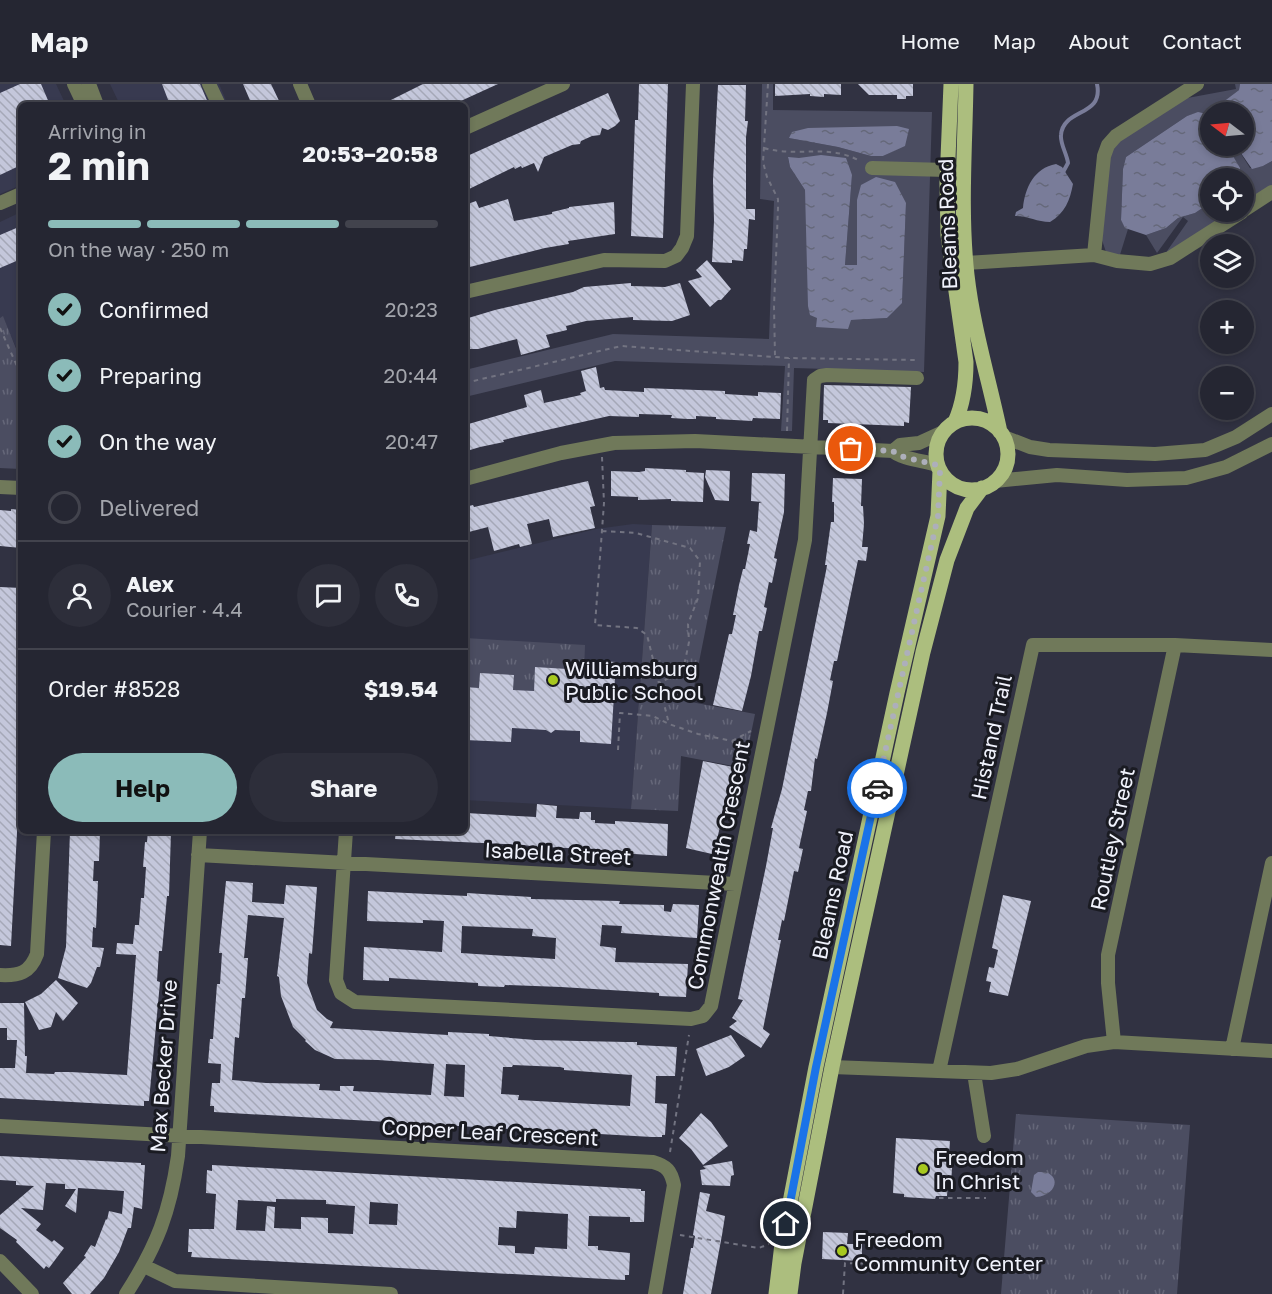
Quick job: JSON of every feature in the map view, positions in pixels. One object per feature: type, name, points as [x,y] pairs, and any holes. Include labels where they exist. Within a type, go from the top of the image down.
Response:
[{"type":"main road","name":"Bleams Road","points":[[951,84],[947,170],[948,235],[966,362],[962,407],[956,422]]},
{"type":"main road","name":"Bleams Road","points":[[966,84],[963,196],[966,263],[977,332],[1002,434]]},
{"type":"main road","points":[[969,418],[980,418],[989,422],[1002,434],[1008,455],[1006,465],[989,485],[963,489],[954,485],[939,468],[936,453],[938,442],[943,432],[956,422],[969,418]]},
{"type":"main road","name":"Bleams Road","points":[[776,1294],[782,1244],[816,1067],[938,516],[939,468]]},
{"type":"main road","name":"Bleams Road","points":[[790,1294],[832,1067],[900,753],[946,560],[967,508],[989,485]]},
{"type":"street","points":[[74,84],[83,102]]},
{"type":"street","points":[[88,84],[96,102]]},
{"type":"street","points":[[209,84],[218,102]]},
{"type":"street","points":[[300,84],[308,102]]},
{"type":"street","points":[[468,127],[563,84]]},
{"type":"street","points":[[468,291],[604,260],[650,262],[665,261],[676,256],[682,249],[687,236],[693,84]]},
{"type":"street","points":[[1094,255],[1104,156],[1108,145],[1116,136],[1197,84]]},
{"type":"street","points":[[872,168],[947,170]]},
{"type":"street","points":[[1254,204],[1272,192]]},
{"type":"street","points":[[0,203],[18,195]]},
{"type":"street","points":[[966,263],[1094,255],[1117,261],[1150,264],[1170,258],[1226,222]]},
{"type":"street","name":"Commonwealth Crescent","points":[[346,834],[336,980],[341,993],[355,1002],[691,1019],[703,1016],[711,1006],[805,540],[814,380],[820,376],[917,378]]},
{"type":"street","points":[[1002,434],[1030,447],[1049,450],[1155,454],[1205,450],[1236,437],[1272,414]]},
{"type":"street","points":[[893,451],[900,445],[919,443],[943,432]]},
{"type":"street","points":[[468,478],[561,453],[614,443],[695,441],[893,451],[899,457],[917,459],[939,468]]},
{"type":"street","points":[[989,485],[1057,475],[1127,480],[1186,478],[1226,467],[1272,444]]},
{"type":"street","points":[[0,487],[18,489]]},
{"type":"street","name":"Histand Trail","points":[[939,1071],[1033,645],[1175,645],[1272,650]]},
{"type":"street","name":"Routley Street","points":[[1114,1042],[1108,983],[1108,955],[1175,645]]},
{"type":"street","points":[[0,975],[15,975],[25,971],[33,964],[37,954],[44,834]]},
{"type":"street","name":"Max Becker Drive","points":[[126,1294],[144,1266],[163,1226],[172,1194],[179,1137],[200,834]]},
{"type":"street","name":"Isabella Street","points":[[198,855],[735,884]]},
{"type":"street","points":[[1232,1049],[1272,863]]},
{"type":"street","points":[[832,1067],[991,1073],[1017,1069],[1086,1046],[1114,1042],[1272,1051]]},
{"type":"street","points":[[974,1073],[984,1136]]},
{"type":"street","points":[[0,1126],[179,1137]]},
{"type":"street","name":"Copper Leaf Crescent","points":[[179,1137],[653,1162],[665,1165],[671,1173],[674,1185],[655,1294]]},
{"type":"street","points":[[0,1261],[32,1294]]},
{"type":"street","points":[[144,1266],[175,1281],[391,1294]]},
{"type":"path","points":[[768,84],[765,170],[778,199],[774,307],[775,356]]},
{"type":"path","points":[[764,148],[777,152],[823,150],[844,153],[872,168]]},
{"type":"path","points":[[0,328],[18,368]]},
{"type":"path","points":[[468,382],[621,346],[789,358],[915,360]]},
{"type":"path","points":[[787,431],[789,358]]},
{"type":"path","points":[[602,445],[604,503],[595,625],[637,628],[647,635],[669,724]]},
{"type":"path","points":[[602,531],[636,533],[690,548],[700,561],[698,598],[688,624],[689,642],[684,666],[679,673],[659,683]]},
{"type":"path","points":[[618,750],[620,713],[653,716],[698,734],[732,741],[746,757]]},
{"type":"path","points":[[732,741],[752,731]]},
{"type":"path","points":[[670,1152],[688,1035]]},
{"type":"path","points":[[939,1198],[986,1198]]},
{"type":"path","points":[[681,1235],[759,1248]]},
{"type":"path","points":[[843,1293],[845,1263],[880,1264]]},
{"type":"shaded area","points":[[0,84],[56,84],[65,102],[18,102],[18,186],[0,194]]},
{"type":"shaded area","points":[[110,84],[219,84],[227,102],[119,102]]},
{"type":"shaded area","points":[[18,213],[18,352],[3,317],[0,318],[0,222]]},
{"type":"shaded area","name":"Williamsburg Public School","points":[[633,524],[652,525],[631,809],[468,800],[468,560],[596,529]]},
{"type":"green space","points":[[762,84],[773,84],[773,110],[932,112],[924,372],[794,368],[792,431],[781,431],[785,366],[615,361],[468,396],[468,369],[613,334],[769,339],[774,201],[760,199]],"holes":[[[789,138],[905,145],[883,156],[871,156]],[[788,158],[798,158],[852,175],[845,265],[857,266],[857,200],[906,203],[902,302],[887,318],[851,320],[807,210],[805,190],[790,167]]]},
{"type":"green space","points":[[1235,84],[1240,84],[1239,90],[1224,102],[1200,102],[1200,113],[1187,116],[1126,157],[1123,169],[1121,220],[1128,229],[1119,258],[1106,252],[1102,240],[1111,147],[1182,99],[1236,89]]},
{"type":"green space","points":[[1232,156],[1242,156],[1250,168],[1237,168]]},
{"type":"green space","points":[[1272,161],[1272,188],[1254,200],[1254,168],[1250,168],[1263,166]]},
{"type":"green space","points":[[1200,210],[1200,222],[1220,222],[1165,254],[1188,221],[1183,217],[1157,253],[1146,235],[1166,228],[1178,218]]},
{"type":"green space","points":[[3,316],[18,354],[18,469],[0,468],[0,318]]},
{"type":"green space","points":[[652,525],[726,527],[691,702],[755,714],[744,768],[681,756],[678,811],[631,809]]},
{"type":"green space","points":[[468,638],[585,645],[584,670],[536,667],[534,691],[513,690],[514,675],[479,688],[468,687]]},
{"type":"green space","points":[[1016,1114],[1190,1125],[1177,1294],[1001,1294]]},
{"type":"water","points":[[1240,84],[1272,84],[1272,161],[1254,168],[1243,156],[1254,156],[1254,102],[1223,102],[1239,90]]},
{"type":"water","points":[[1200,112],[1200,156],[1233,156],[1240,168],[1200,168],[1200,210],[1195,213],[1178,218],[1166,228],[1146,235],[1125,228],[1121,220],[1123,169],[1126,157],[1187,116]]},
{"type":"water","points":[[897,126],[909,129],[905,146],[883,156],[871,156],[789,138],[792,132],[808,128]]},
{"type":"water","points":[[821,155],[846,158],[852,175],[845,265],[857,265],[857,200],[861,185],[876,177],[895,182],[906,203],[902,303],[887,318],[851,320],[848,329],[816,327],[817,318],[810,315],[808,306],[805,190],[790,167],[788,157]]},
{"type":"water","points":[[1056,164],[1062,167],[1073,184],[1063,210],[1050,222],[1015,216],[1016,212],[1023,208],[1026,193],[1036,174]]},
{"type":"water","points":[[1038,1172],[1051,1175],[1055,1183],[1044,1196],[1036,1197],[1031,1192],[1034,1175]]},
{"type":"building","points":[[20,84],[41,84],[49,102],[18,102],[18,166],[0,175],[0,93]]},
{"type":"building","points":[[162,84],[200,84],[208,102],[169,102]]},
{"type":"building","points":[[243,84],[271,84],[280,102],[251,102]]},
{"type":"building","points":[[423,84],[498,84],[459,102],[387,102]]},
{"type":"building","points":[[639,84],[668,84],[663,238],[631,236],[635,120],[638,120]]},
{"type":"building","points":[[775,84],[841,84],[841,95],[775,96]]},
{"type":"building","points":[[858,84],[913,84],[913,96],[897,99],[897,95],[869,95]]},
{"type":"building","points":[[718,85],[746,85],[745,121],[748,121],[746,209],[755,209],[755,220],[749,219],[747,249],[744,249],[743,261],[732,260],[732,263],[712,262]]},
{"type":"building","points":[[608,93],[620,121],[608,130],[602,128],[600,135],[592,136],[581,141],[580,144],[544,157],[538,172],[534,163],[522,168],[521,166],[515,169],[514,167],[468,190],[468,156]]},
{"type":"building","points":[[508,199],[514,221],[552,214],[552,212],[569,207],[614,202],[615,234],[568,241],[569,244],[468,267],[468,204],[476,201],[479,208]]},
{"type":"building","points":[[18,227],[18,260],[0,268],[0,235]]},
{"type":"building","points":[[707,260],[731,289],[721,300],[710,307],[688,281],[702,277],[696,270]]},
{"type":"building","points":[[631,283],[631,286],[665,287],[680,283],[690,315],[672,321],[633,320],[633,317],[586,321],[566,326],[567,330],[546,335],[550,347],[521,355],[517,339],[478,349],[468,349],[468,318],[573,292],[584,287]]},
{"type":"building","points":[[596,367],[600,388],[604,387],[605,390],[644,392],[644,388],[725,391],[725,394],[758,396],[758,392],[781,393],[780,419],[753,418],[752,421],[696,416],[696,419],[688,419],[671,418],[672,415],[639,414],[639,417],[609,416],[503,440],[504,442],[470,450],[468,447],[468,424],[527,407],[524,395],[541,390],[544,403],[581,395],[580,393],[586,391],[581,371]]},
{"type":"building","points":[[824,385],[911,387],[909,423],[904,422],[904,426],[828,423],[828,420],[823,420]]},
{"type":"building","points":[[645,468],[704,473],[703,502],[671,501],[671,499],[638,500],[638,497],[611,496],[611,471],[639,472],[645,471]]},
{"type":"building","points":[[706,470],[730,471],[729,501],[715,500],[705,477]]},
{"type":"building","points":[[752,473],[785,474],[784,512],[774,558],[777,559],[772,583],[769,582],[764,607],[767,608],[762,631],[759,631],[742,711],[713,705],[729,634],[732,634],[739,585],[750,544],[747,544],[750,530],[757,532],[759,503],[762,502],[751,501]]},
{"type":"building","points":[[833,478],[862,479],[861,506],[863,506],[864,524],[862,547],[868,547],[866,561],[858,560],[837,661],[834,661],[827,713],[817,759],[815,758],[811,791],[808,791],[804,810],[807,811],[799,848],[803,849],[798,872],[794,871],[778,940],[781,940],[763,1029],[770,1034],[761,1048],[729,1027],[737,1021],[732,1018],[743,1000],[738,999],[766,866],[773,828],[771,828],[782,789],[826,571],[831,522],[834,522]]},
{"type":"building","points":[[588,481],[595,506],[590,507],[595,528],[553,537],[549,519],[527,524],[532,544],[520,547],[519,544],[494,551],[488,527],[468,532],[468,506],[473,505],[474,507]]},
{"type":"building","points":[[11,509],[18,510],[18,548],[0,546],[0,510],[11,511]]},
{"type":"building","points":[[0,587],[18,588],[18,814],[11,946],[0,945]]},
{"type":"building","points":[[584,660],[616,662],[611,744],[580,742],[580,731],[555,730],[551,733],[546,730],[512,728],[511,742],[468,740],[468,687],[479,688],[480,673],[514,675],[513,690],[534,691],[535,667],[584,670]]},
{"type":"building","points":[[703,761],[733,767],[712,854],[686,848]]},
{"type":"building","points":[[537,804],[557,806],[556,818],[579,819],[580,812],[591,812],[591,820],[595,820],[595,823],[615,824],[615,821],[668,824],[667,856],[602,852],[602,850],[530,848],[524,845],[395,839],[396,834],[468,834],[468,813],[536,817]]},
{"type":"building","points":[[70,834],[100,834],[99,861],[94,861],[93,881],[98,881],[96,928],[93,927],[92,947],[104,948],[100,967],[97,967],[87,988],[58,978],[66,947]]},
{"type":"building","points":[[148,834],[171,834],[169,896],[167,896],[162,951],[159,951],[157,981],[160,982],[149,1101],[144,1101],[144,1106],[0,1098],[0,1068],[15,1068],[17,1040],[7,1040],[7,1028],[0,1028],[0,1003],[24,1003],[26,1073],[70,1072],[127,1075],[136,955],[116,954],[117,943],[133,944],[135,925],[139,925],[141,898],[144,898],[146,867],[143,867],[145,842],[147,842]]},
{"type":"building","points":[[226,881],[253,883],[252,902],[284,904],[286,885],[317,887],[312,954],[309,953],[307,983],[317,1010],[333,1022],[330,1028],[448,1035],[448,1032],[489,1034],[489,1036],[535,1040],[637,1042],[637,1045],[677,1047],[675,1076],[656,1076],[655,1103],[667,1104],[665,1135],[652,1137],[214,1112],[214,1106],[210,1106],[212,1083],[220,1083],[221,1064],[208,1063],[210,1039],[213,1039],[217,984],[220,984],[222,953],[219,953]],"holes":[[[248,915],[284,918],[277,976],[281,996],[293,1027],[305,1041],[315,1050],[335,1059],[434,1064],[431,1095],[353,1091],[354,1086],[340,1086],[340,1091],[319,1090],[320,1084],[232,1080],[235,1037],[239,1038],[242,998],[245,998],[248,958],[244,958]],[[446,1064],[465,1065],[464,1097],[444,1096]],[[513,1065],[560,1067],[564,1070],[632,1075],[630,1106],[518,1100],[519,1095],[501,1094],[503,1067]]]},
{"type":"building","points":[[368,891],[467,896],[467,893],[531,897],[531,899],[620,901],[619,904],[664,905],[664,911],[671,912],[673,904],[699,905],[697,938],[621,933],[622,926],[602,925],[600,946],[616,948],[615,962],[688,964],[686,997],[659,996],[659,993],[561,987],[478,986],[478,983],[389,978],[389,981],[363,980],[364,947],[442,952],[444,921],[423,920],[423,923],[367,921]],"holes":[[[462,926],[533,929],[532,936],[556,938],[555,959],[461,953]]]},
{"type":"building","points":[[1003,895],[1031,901],[1008,996],[989,992],[991,982],[986,981],[989,967],[994,968],[998,950],[992,948]]},
{"type":"building","points":[[56,980],[78,1003],[63,1021],[56,1012],[51,1027],[39,1030],[25,1002],[41,994]]},
{"type":"building","points":[[731,1035],[745,1056],[729,1067],[706,1076],[696,1049]]},
{"type":"building","points":[[701,1113],[711,1122],[728,1146],[703,1165],[679,1138]]},
{"type":"building","name":"Freedom In Christ","points":[[896,1138],[950,1141],[949,1155],[953,1155],[951,1183],[948,1183],[947,1196],[936,1196],[935,1199],[904,1197],[904,1194],[893,1193]]},
{"type":"building","points":[[0,1156],[145,1165],[142,1209],[134,1207],[131,1228],[128,1228],[119,1252],[104,1278],[90,1294],[72,1294],[63,1283],[86,1257],[84,1256],[91,1245],[95,1247],[109,1211],[122,1214],[124,1191],[78,1188],[76,1213],[65,1206],[76,1189],[65,1189],[65,1184],[46,1183],[43,1210],[21,1208],[41,1224],[36,1230],[64,1248],[49,1268],[46,1266],[44,1269],[16,1242],[17,1240],[0,1228],[0,1215],[34,1186],[16,1185],[16,1181],[0,1180]]},
{"type":"building","points":[[732,1161],[734,1175],[731,1176],[730,1186],[702,1185],[700,1170],[706,1169],[703,1166]]},
{"type":"building","points":[[212,1165],[641,1189],[645,1191],[644,1222],[630,1222],[630,1217],[589,1216],[588,1246],[598,1246],[598,1250],[630,1253],[629,1275],[625,1275],[625,1280],[191,1257],[192,1252],[188,1252],[189,1229],[214,1229],[216,1194],[206,1193],[207,1170],[212,1171]],"holes":[[[276,1199],[326,1200],[326,1204],[355,1206],[353,1234],[328,1233],[328,1218],[301,1217],[301,1229],[274,1228],[275,1207],[267,1206],[265,1231],[236,1230],[238,1200],[276,1202]],[[370,1202],[398,1204],[397,1225],[369,1224]],[[517,1211],[568,1214],[567,1249],[535,1247],[534,1254],[515,1253],[515,1246],[498,1245],[499,1227],[516,1228]]]},
{"type":"building","points":[[700,1192],[710,1194],[706,1211],[725,1216],[722,1235],[711,1294],[683,1294],[695,1236],[693,1235]]},
{"type":"building","name":"Freedom Community Center","points":[[823,1232],[848,1233],[847,1244],[862,1244],[862,1261],[822,1259]]},
{"type":"waterway","points":[[1062,174],[1068,163],[1061,138],[1063,126],[1095,102],[1098,95],[1097,84]]},
{"type":"way so far","points":[[851,449],[893,451],[899,457],[937,465],[940,471],[938,516],[877,788]]},
{"type":"place","name":"Williamsburg Public School","points":[[553,680]]},
{"type":"place","name":"Freedom In Christ","points":[[923,1169]]},
{"type":"place","name":"Freedom Community Center","points":[[842,1251]]},
{"type":"route","points":[[786,1224],[816,1067],[877,788]]}]
